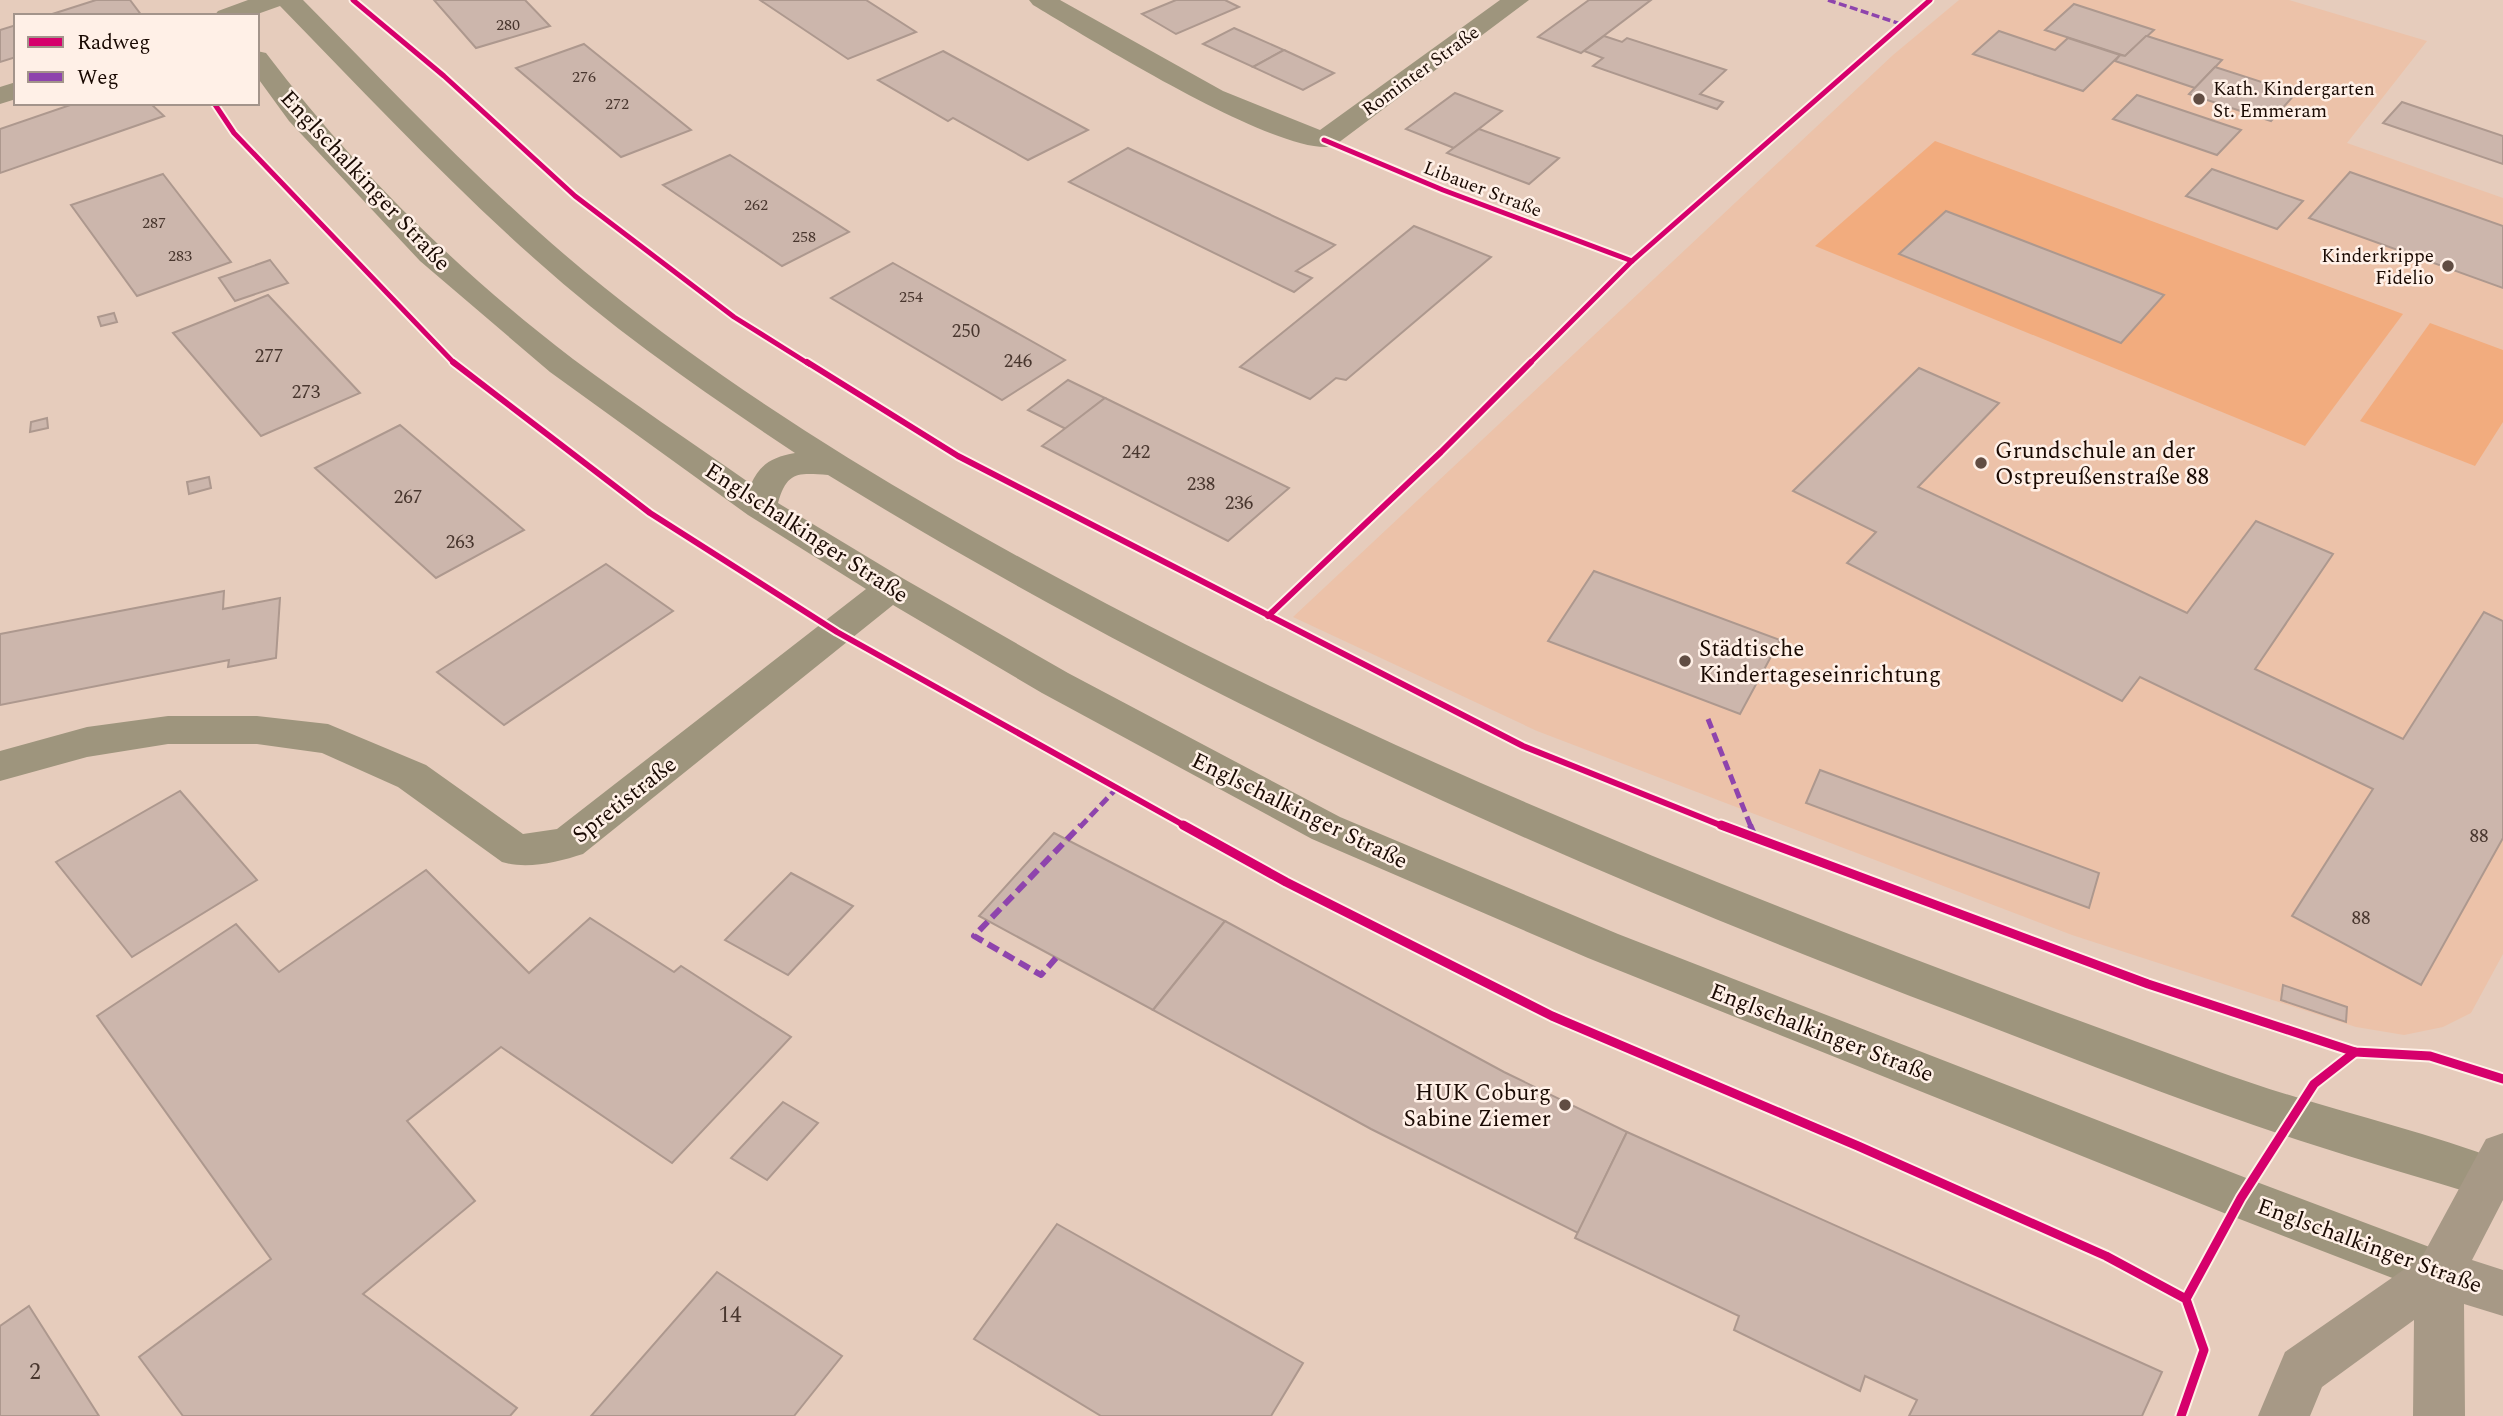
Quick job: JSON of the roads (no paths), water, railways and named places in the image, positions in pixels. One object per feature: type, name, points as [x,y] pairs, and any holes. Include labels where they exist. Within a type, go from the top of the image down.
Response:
[{"type":"main road","points":[[2284,1416],[2303,1370],[2439,1273],[2499,1171]]},
{"type":"main road","points":[[2439,1273],[2439,1416]]},
{"type":"main road","name":"Englschalkinger Straße","points":[[2439,1273],[2503,1293]]},
{"type":"street","points":[[233,14],[272,0]]},
{"type":"street","points":[[289,0],[441,157],[514,224],[638,328],[833,464],[916,515],[1109,622],[1374,753],[1623,865],[1956,996],[2254,1104],[2499,1171]]},
{"type":"street","name":"Rominter Straße","points":[[1042,0],[1199,90],[1279,128],[1324,140],[1516,0]]},
{"type":"street","name":"Englschalkinger Straße","points":[[259,62],[299,115],[430,255],[561,365],[760,507],[891,588],[1079,696],[1326,828],[1603,946],[2178,1174],[2439,1273]]},
{"type":"street","points":[[760,507],[765,482],[774,471],[799,462],[833,464]]},
{"type":"street","name":"Spretistraße","points":[[0,766],[88,742],[168,730],[257,730],[328,738],[412,776],[517,851],[568,844],[891,588]]},
{"type":"place","name":"Kath. Kindergarten St. Emmeram","points":[[2199,99]]},
{"type":"place","name":"Kinderkrippe Fidelio","points":[[2448,266]]},
{"type":"place","name":"Grundschule an der Ostpreußenstraße 88","points":[[1981,463]]},
{"type":"place","name":"Städtische Kindertageseinrichtung","points":[[1685,661]]},
{"type":"place","name":"HUK Coburg Sabine Ziemer","points":[[1565,1105]]}]
